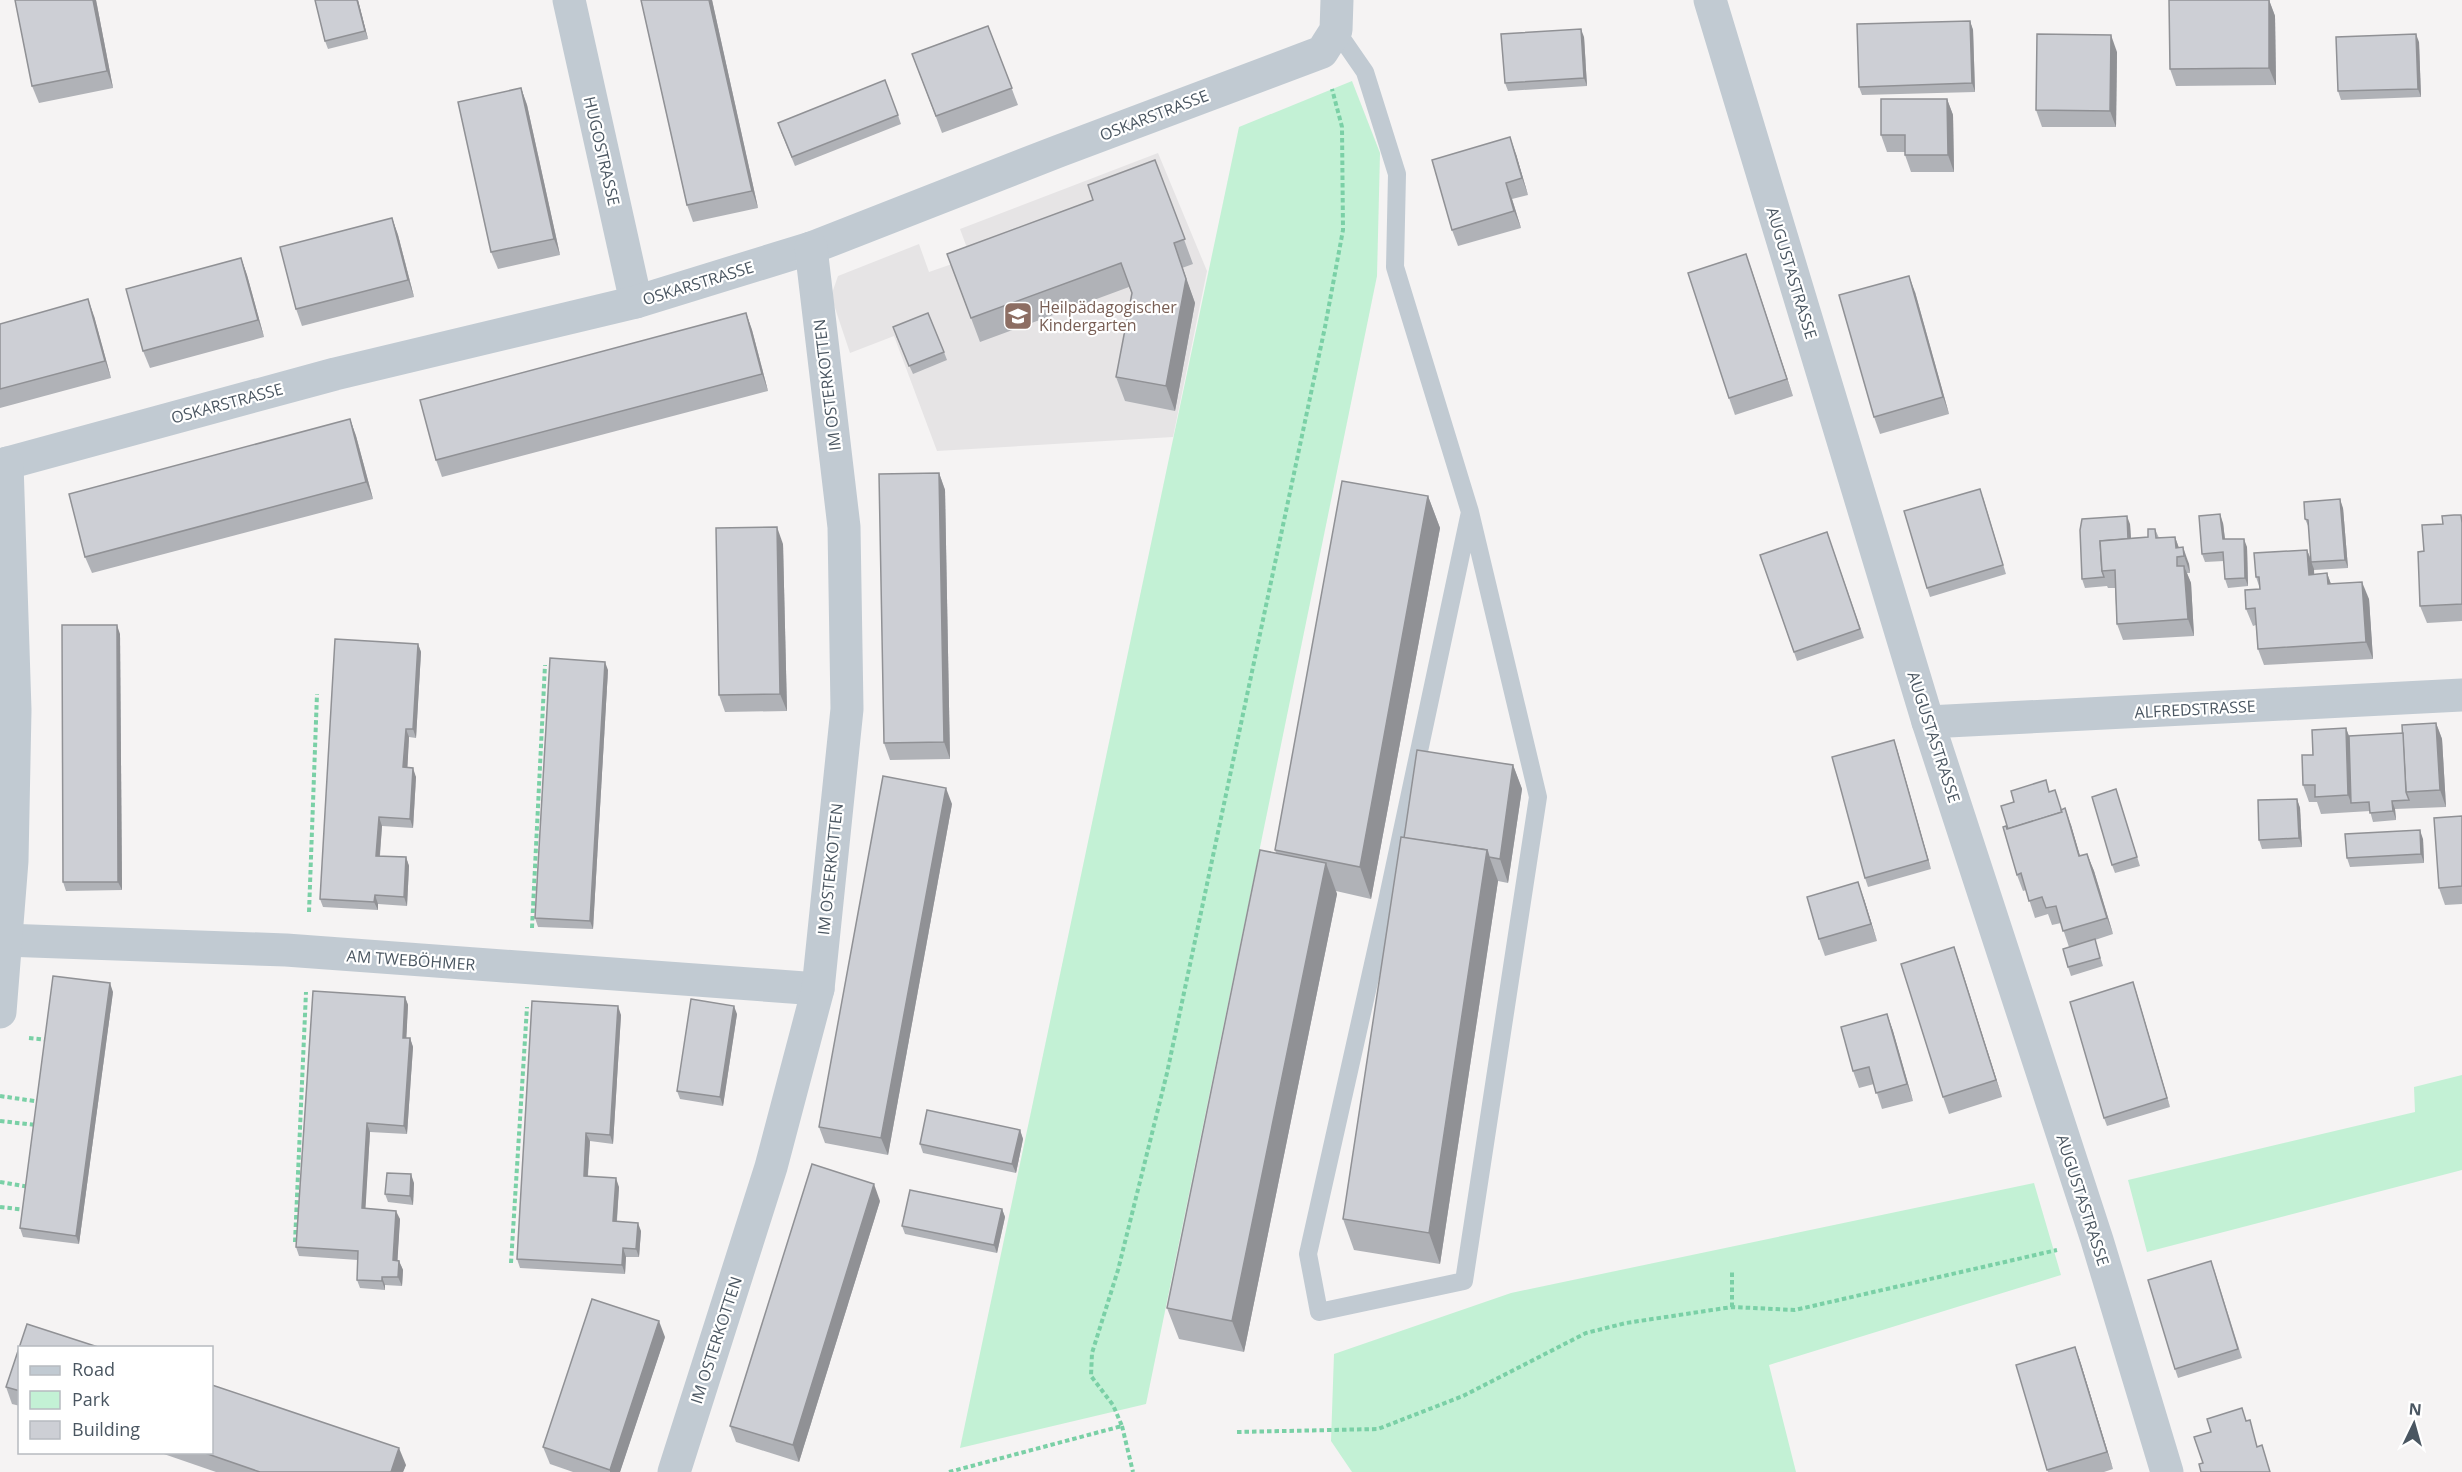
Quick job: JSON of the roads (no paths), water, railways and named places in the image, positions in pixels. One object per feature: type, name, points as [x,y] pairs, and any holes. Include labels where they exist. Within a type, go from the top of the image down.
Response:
[{"type":"street","name":"HUGOSTRASSE","points":[[569,0],[636,302]]},
{"type":"street","name":"AUGUSTASTRASSE","points":[[1710,0],[1928,722],[2097,1240],[2167,1472]]},
{"type":"street","name":"OSKARSTRASSE","points":[[5,472],[336,374],[636,302],[811,248],[1059,151],[1332,27]]},
{"type":"street","name":"IM OSTERKOTTEN","points":[[674,1472],[771,1167],[818,989],[847,709],[844,527],[811,248]]},
{"type":"street","points":[[0,1012],[12,861],[15,710],[5,472]]},
{"type":"street","name":"ALFREDSTRASSE","points":[[1928,722],[2462,695]]},
{"type":"street","name":"AM TWEBÖHMER","points":[[4,940],[286,950],[818,989]]},
{"type":"lane","points":[[1332,27],[1365,72],[1397,174],[1395,267],[1470,512],[1538,797],[1464,1281],[1318,1311],[1308,1254],[1470,512]]},
{"type":"place","name":"Heilpädagogischer Kindergarten","points":[[1018,316]]}]
